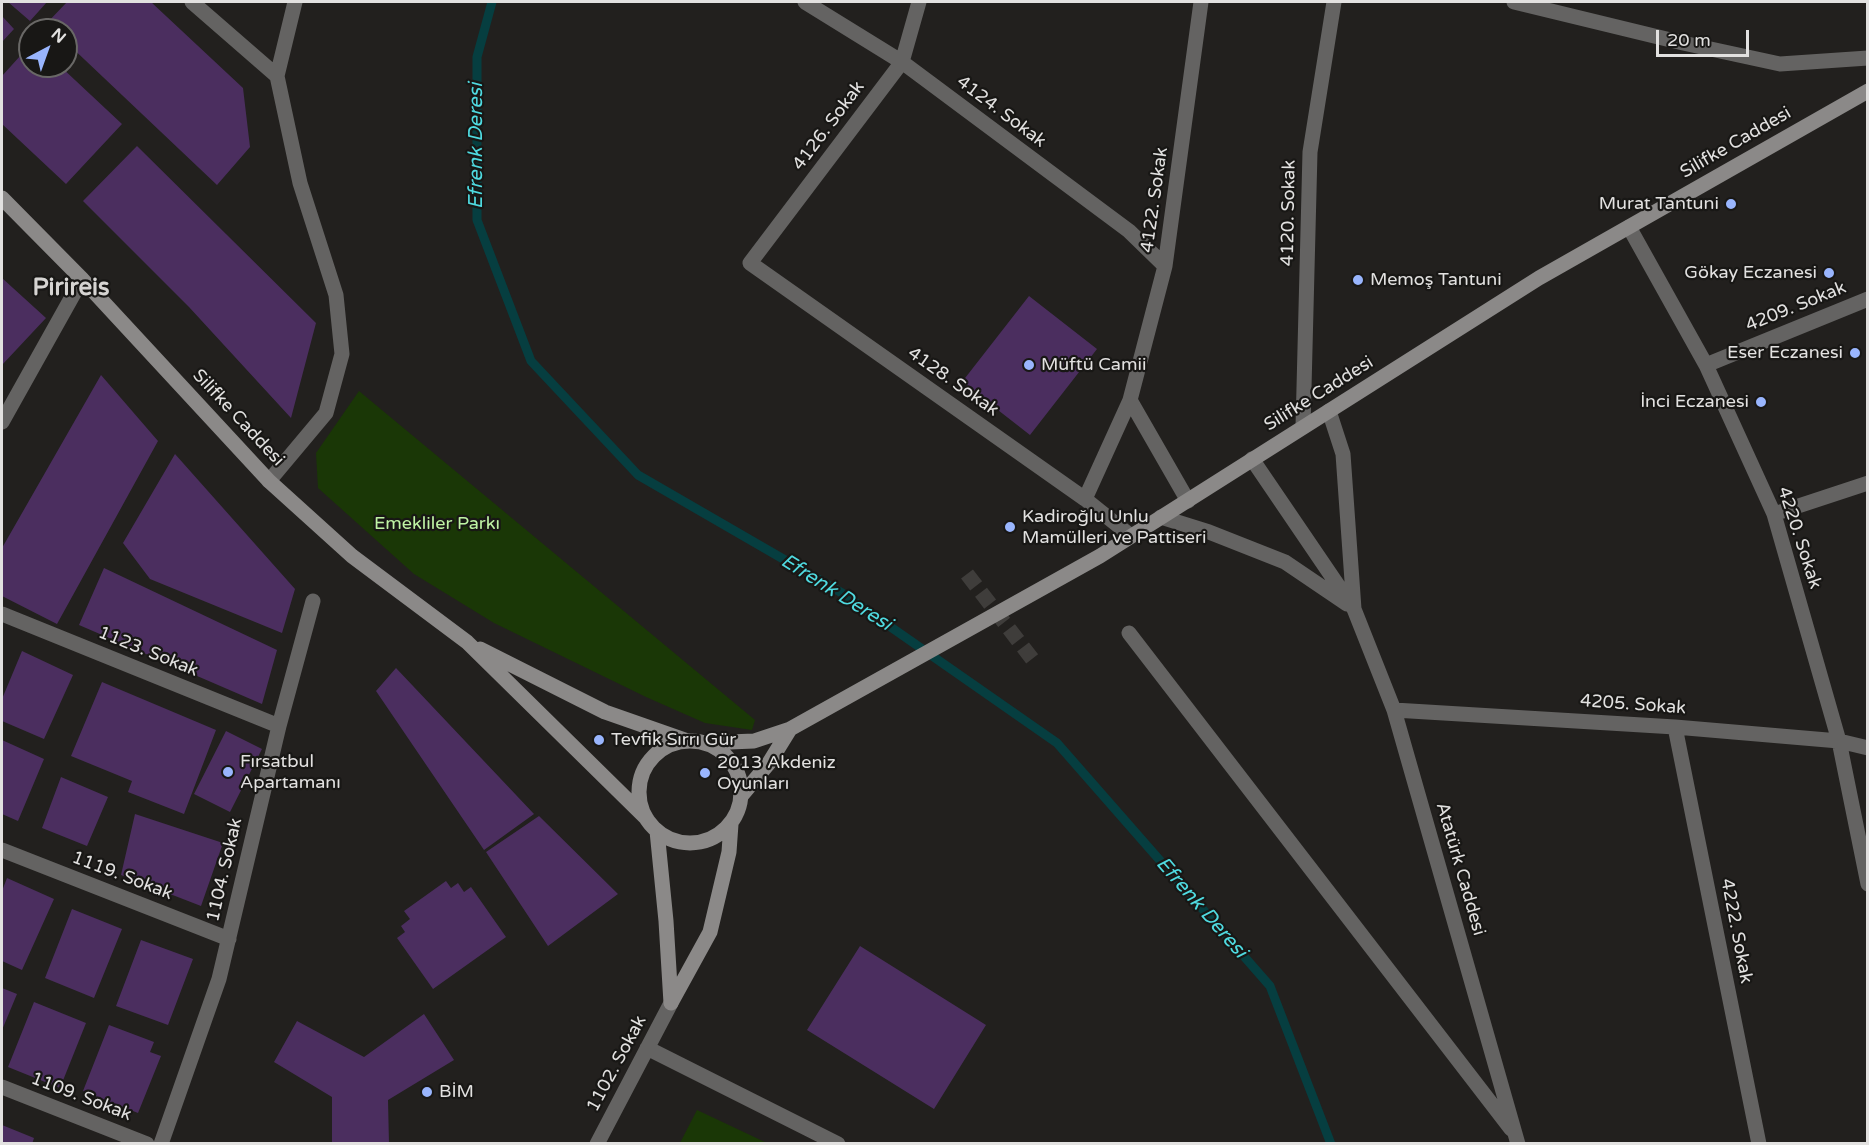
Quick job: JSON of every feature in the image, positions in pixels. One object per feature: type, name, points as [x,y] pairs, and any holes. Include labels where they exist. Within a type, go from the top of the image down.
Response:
[{"type":"street","points":[[192,2],[277,76]]},
{"type":"street","points":[[269,481],[326,413],[342,354],[336,295],[300,183],[277,76],[295,2]]},
{"type":"street","name":"4124. Sokak","points":[[805,2],[902,62],[1129,231],[1165,266]]},
{"type":"street","name":"4126. Sokak","points":[[750,263],[902,62],[919,2]]},
{"type":"street","name":"4122. Sokak","points":[[1085,499],[1130,400],[1165,266],[1201,2]]},
{"type":"street","name":"4120. Sokak","points":[[1303,427],[1310,152],[1334,2]]},
{"type":"street","points":[[1514,2],[1780,64],[1868,58]]},
{"type":"street","name":"Silifke Caddesi","points":[[705,742],[754,741],[790,729],[1100,556],[1539,278],[1868,91]]},
{"type":"street","name":"Silifke Caddesi","points":[[2,198],[82,279],[269,481],[352,556],[466,642]]},
{"type":"street","name":"4220. Sokak","points":[[1629,226],[1706,365],[1774,514],[1839,741],[1868,884]]},
{"type":"street","name":"4128. Sokak","points":[[750,263],[1085,499],[1131,536]]},
{"type":"street","points":[[2,422],[82,279]]},
{"type":"street","name":"4209. Sokak","points":[[1706,365],[1868,299]]},
{"type":"street","points":[[1130,400],[1188,501]]},
{"type":"street","name":"Atatürk Caddesi","points":[[1329,411],[1343,454],[1354,609]]},
{"type":"street","name":"Atatürk Caddesi","points":[[1252,459],[1354,609],[1394,710],[1517,1140]]},
{"type":"street","points":[[1774,514],[1868,483]]},
{"type":"street","points":[[1161,518],[1209,532],[1285,562],[1354,609]]},
{"type":"street","name":"1104. Sokak","points":[[161,1143],[219,979],[279,726],[313,601]]},
{"type":"street","name":"1123. Sokak","points":[[2,614],[279,726]]},
{"type":"street","points":[[1129,633],[1517,1140]]},
{"type":"street","points":[[466,642],[604,712],[686,740],[705,742],[715,746],[727,755],[736,767],[741,780],[742,795],[739,810],[731,824],[719,835],[704,842],[687,843],[671,840],[652,825],[466,642]]},
{"type":"street","name":"4205. Sokak","points":[[1394,710],[1675,727],[1839,741],[1868,748]]},
{"type":"street","name":"4222. Sokak","points":[[1675,727],[1759,1143]]},
{"type":"street","points":[[742,795],[769,763],[790,729]]},
{"type":"street","points":[[671,1003],[666,921],[652,825],[640,805],[638,790],[648,762],[658,751],[686,740]]},
{"type":"street","points":[[671,1003],[710,932],[729,852],[731,824]]},
{"type":"street","name":"1119. Sokak","points":[[2,850],[229,939]]},
{"type":"street","name":"1102. Sokak","points":[[597,1143],[671,1003]]},
{"type":"street","points":[[647,1048],[838,1143]]},
{"type":"street","name":"1109. Sokak","points":[[2,1088],[147,1143]]},
{"type":"green space","name":"Emekliler Parkı","points":[[359,391],[755,720],[752,730],[705,723],[646,697],[494,623],[414,574],[318,488],[316,453]]},
{"type":"green space","points":[[697,1110],[767,1143],[680,1143]]},
{"type":"building","points":[[8,2],[47,2],[33,18],[27,18]]},
{"type":"building","points":[[67,2],[151,2],[243,88],[250,147],[217,185],[78,53],[78,18],[52,18]]},
{"type":"building","points":[[2,16],[14,29],[2,42]]},
{"type":"building","points":[[18,58],[18,78],[73,78],[122,124],[66,184],[2,124],[2,76]]},
{"type":"building","points":[[137,146],[316,323],[291,418],[189,307],[83,201]]},
{"type":"building","points":[[2,278],[46,318],[2,365]]},
{"type":"building","name":"Müftü Camii","points":[[1029,296],[1097,349],[1030,435],[962,382]]},
{"type":"building","points":[[101,375],[158,441],[57,624],[2,596],[2,548]]},
{"type":"building","points":[[175,454],[295,589],[282,633],[150,579],[123,543]]},
{"type":"building","points":[[104,568],[277,650],[262,704],[79,625]]},
{"type":"building","points":[[22,651],[73,675],[44,739],[2,721],[2,699]]},
{"type":"building","points":[[396,668],[534,814],[484,850],[376,691]]},
{"type":"building","points":[[102,682],[216,730],[184,814],[128,792],[132,781],[71,756]]},
{"type":"building","name":"Fırsatbul Apartamanı","points":[[226,731],[262,749],[230,812],[194,794]]},
{"type":"building","points":[[2,740],[44,759],[18,821],[2,814]]},
{"type":"building","points":[[61,777],[108,797],[87,846],[42,828]]},
{"type":"building","points":[[135,814],[223,843],[201,906],[121,875]]},
{"type":"building","points":[[539,816],[618,894],[548,946],[486,852]]},
{"type":"building","points":[[7,878],[54,899],[22,970],[2,961],[2,891]]},
{"type":"building","points":[[446,881],[451,888],[458,883],[464,892],[471,887],[506,937],[433,989],[397,938],[405,932],[401,926],[410,919],[404,911]]},
{"type":"building","points":[[72,909],[122,929],[94,998],[45,978]]},
{"type":"building","points":[[141,940],[193,959],[168,1025],[116,1006]]},
{"type":"building","points":[[860,946],[986,1025],[934,1109],[807,1030]]},
{"type":"building","points":[[2,988],[17,994],[2,1030]]},
{"type":"building","points":[[34,1002],[86,1023],[60,1088],[8,1067]]},
{"type":"building","points":[[424,1014],[454,1060],[388,1100],[389,1144],[332,1144],[332,1097],[274,1062],[297,1021],[364,1057]]},
{"type":"building","points":[[109,1025],[154,1042],[150,1052],[161,1056],[138,1113],[83,1091]]},
{"type":"building","points":[[2,1125],[34,1138],[32,1144],[2,1144]]},
{"type":"waterway","name":"Efrenk Deresi","points":[[492,2],[477,57],[477,220],[531,361],[638,475],[842,593],[1057,743],[1270,986],[1331,1144]]},
{"type":"tunnel","points":[[967,574],[1033,660]]},
{"type":"place","name":"Murat Tantuni","points":[[1731,204]]},
{"type":"place","name":"Gökay Eczanesi","points":[[1829,273]]},
{"type":"place","name":"Memoş Tantuni","points":[[1358,280]]},
{"type":"place","name":"Eser Eczanesi","points":[[1855,353]]},
{"type":"place","name":"Müftü Camii","points":[[1029,365]]},
{"type":"place","name":"İnci Eczanesi","points":[[1761,402]]},
{"type":"place","name":"Kadiroğlu Unlu Mamülleri ve Pattiseri","points":[[1010,527]]},
{"type":"place","name":"Tevfik Sırrı Gür","points":[[599,740]]},
{"type":"place","name":"Fırsatbul Apartamanı","points":[[228,772]]},
{"type":"place","name":"2013 Akdeniz Oyunları","points":[[705,773]]},
{"type":"place","name":"BİM","points":[[427,1092]]},
{"type":"district","name":"Pirireis","points":[[71,289]]}]
